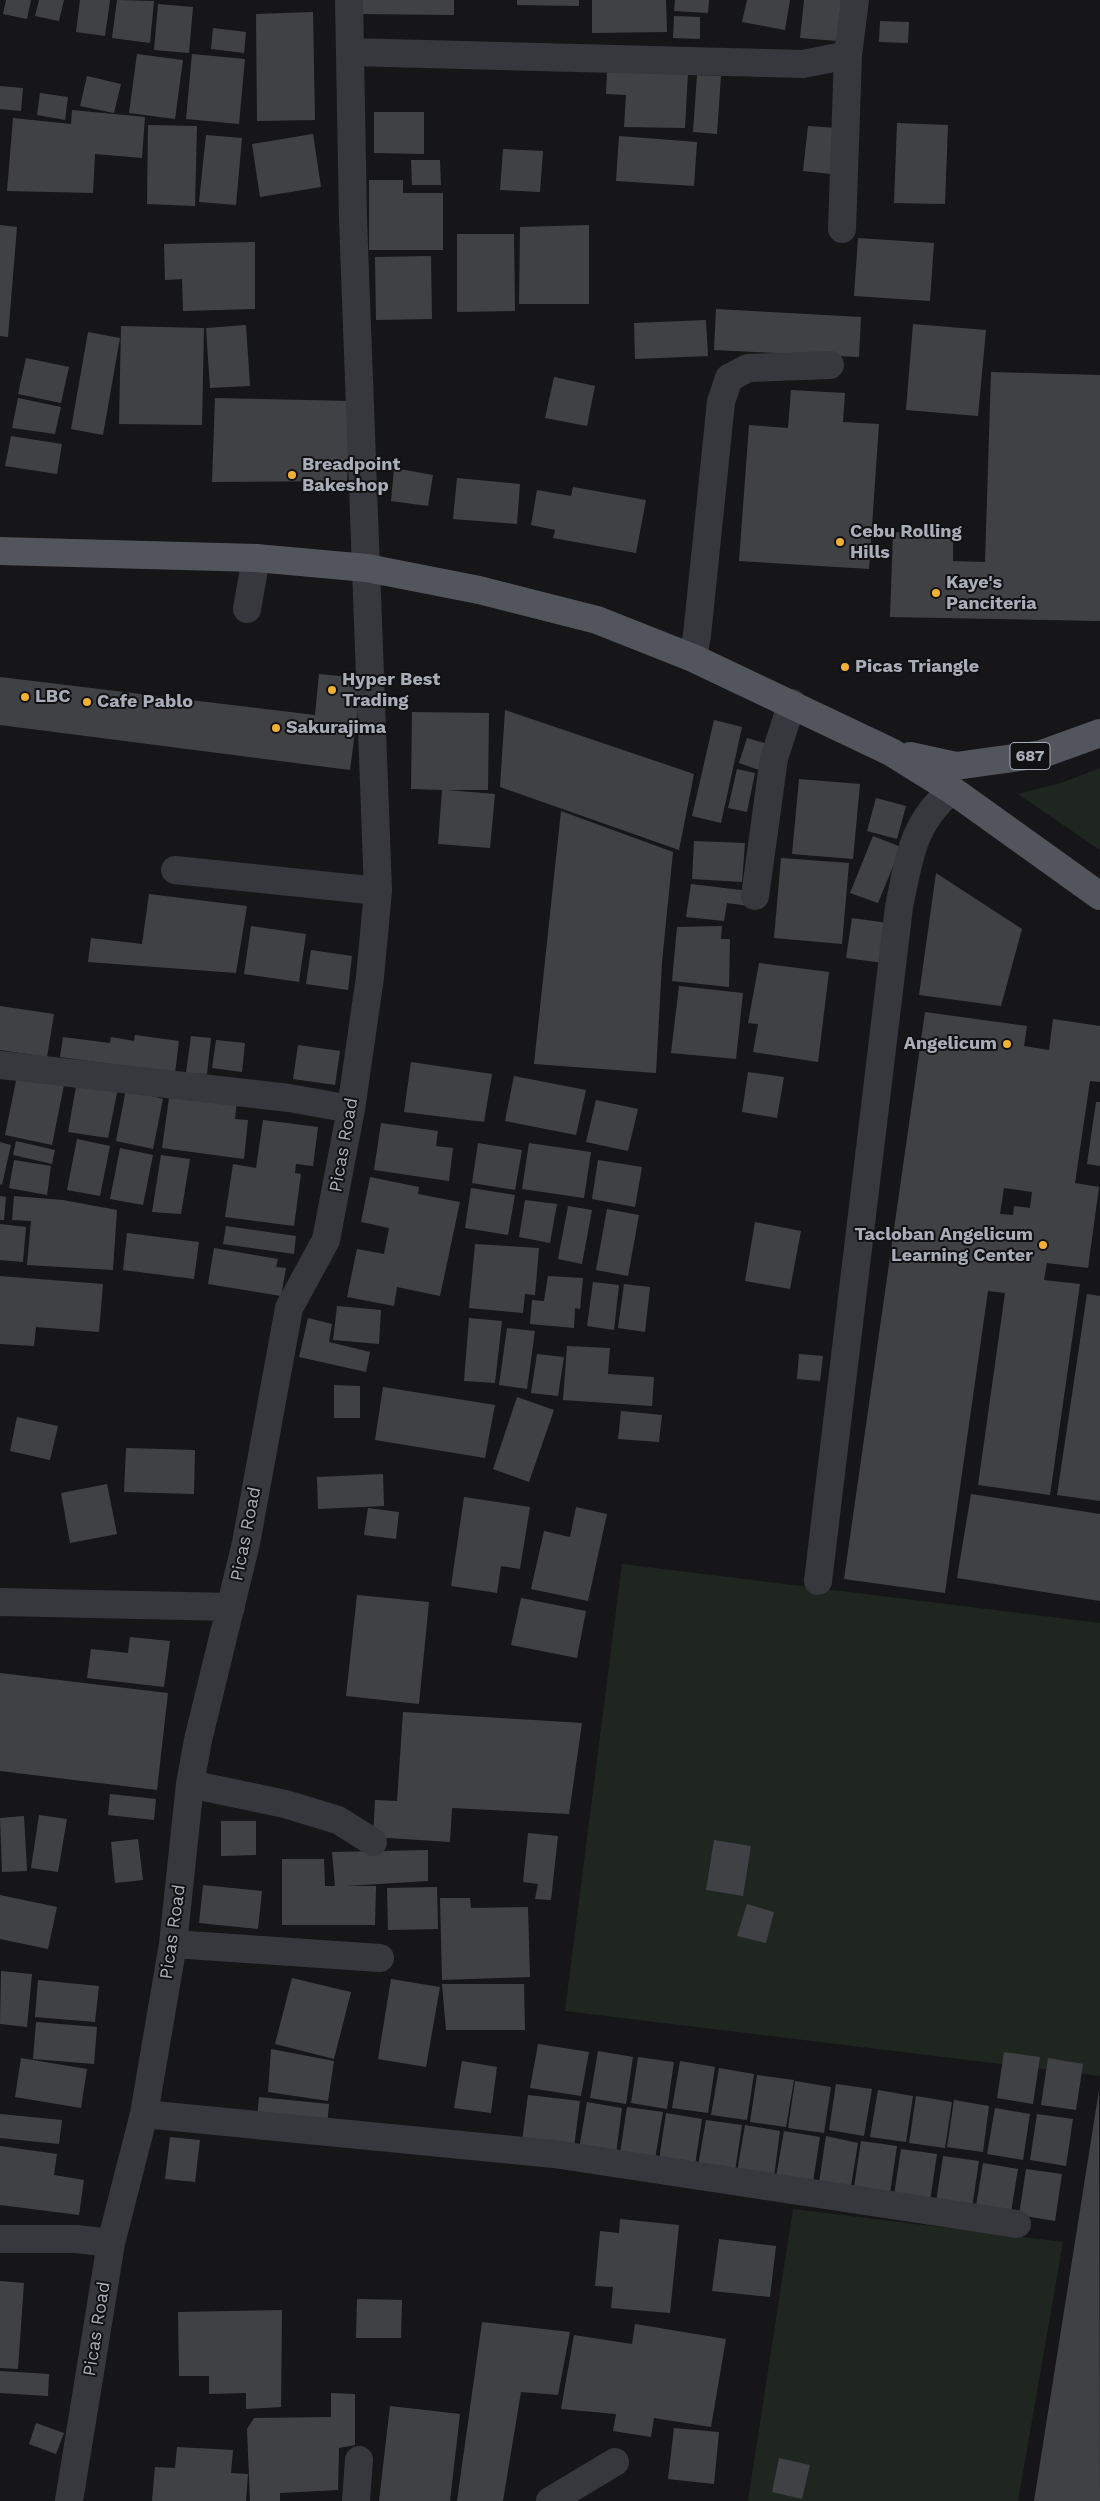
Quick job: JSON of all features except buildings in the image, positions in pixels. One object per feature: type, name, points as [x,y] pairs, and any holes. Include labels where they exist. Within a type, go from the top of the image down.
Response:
[{"type":"main road","name":"687","points":[[0,551],[256,558],[367,568],[440,581],[597,620],[693,658],[892,752],[952,790],[1100,896]]},
{"type":"main road","name":"687","points":[[892,752],[956,766],[1042,754],[1100,733]]},
{"type":"street","name":"Picas Road","points":[[69,2501],[111,2243],[144,2114],[173,1944],[190,1784],[198,1740],[247,1534],[289,1308],[326,1240],[351,1109],[370,977],[378,892],[353,219],[349,0]]},
{"type":"street","points":[[842,229],[848,55],[856,0]]},
{"type":"street","points":[[350,52],[803,64],[848,55]]},
{"type":"street","points":[[693,658],[721,402],[729,378],[748,368],[830,365]]},
{"type":"street","points":[[247,609],[256,558]]},
{"type":"street","points":[[755,896],[774,758],[792,704]]},
{"type":"street","points":[[818,1581],[899,907],[914,839],[934,805],[952,790]]},
{"type":"street","points":[[175,870],[378,892]]},
{"type":"street","points":[[0,1065],[289,1098],[351,1109]]},
{"type":"street","points":[[0,1602],[231,1607]]},
{"type":"street","points":[[190,1784],[285,1804],[338,1820],[373,1842]]},
{"type":"street","points":[[173,1944],[380,1958]]},
{"type":"street","points":[[144,2114],[554,2154],[1017,2224]]},
{"type":"street","points":[[0,2239],[76,2240],[111,2243]]},
{"type":"street","points":[[356,2501],[359,2460]]},
{"type":"street","points":[[550,2501],[615,2462]]},
{"type":"shaded area","points":[[1100,768],[1100,850],[1018,794],[1064,782]]},
{"type":"shaded area","points":[[622,1564],[1100,1623],[1100,2076],[565,2011]]},
{"type":"shaded area","points":[[793,2209],[1063,2242],[1018,2501],[748,2501]]},
{"type":"place","name":"Breadpoint Bakeshop","points":[[292,475]]},
{"type":"place","name":"Cebu Rolling Hills","points":[[840,542]]},
{"type":"place","name":"Kaye's Panciteria","points":[[936,593]]},
{"type":"place","name":"Picas Triangle","points":[[845,667]]},
{"type":"place","name":"Hyper Best Trading","points":[[332,690]]},
{"type":"place","name":"LBC","points":[[25,697]]},
{"type":"place","name":"Cafe Pablo","points":[[87,702]]},
{"type":"place","name":"Sakurajima","points":[[276,728]]},
{"type":"place","name":"Angelicum","points":[[1007,1044]]},
{"type":"place","name":"Tacloban Angelicum Learning Center","points":[[1043,1245]]}]
